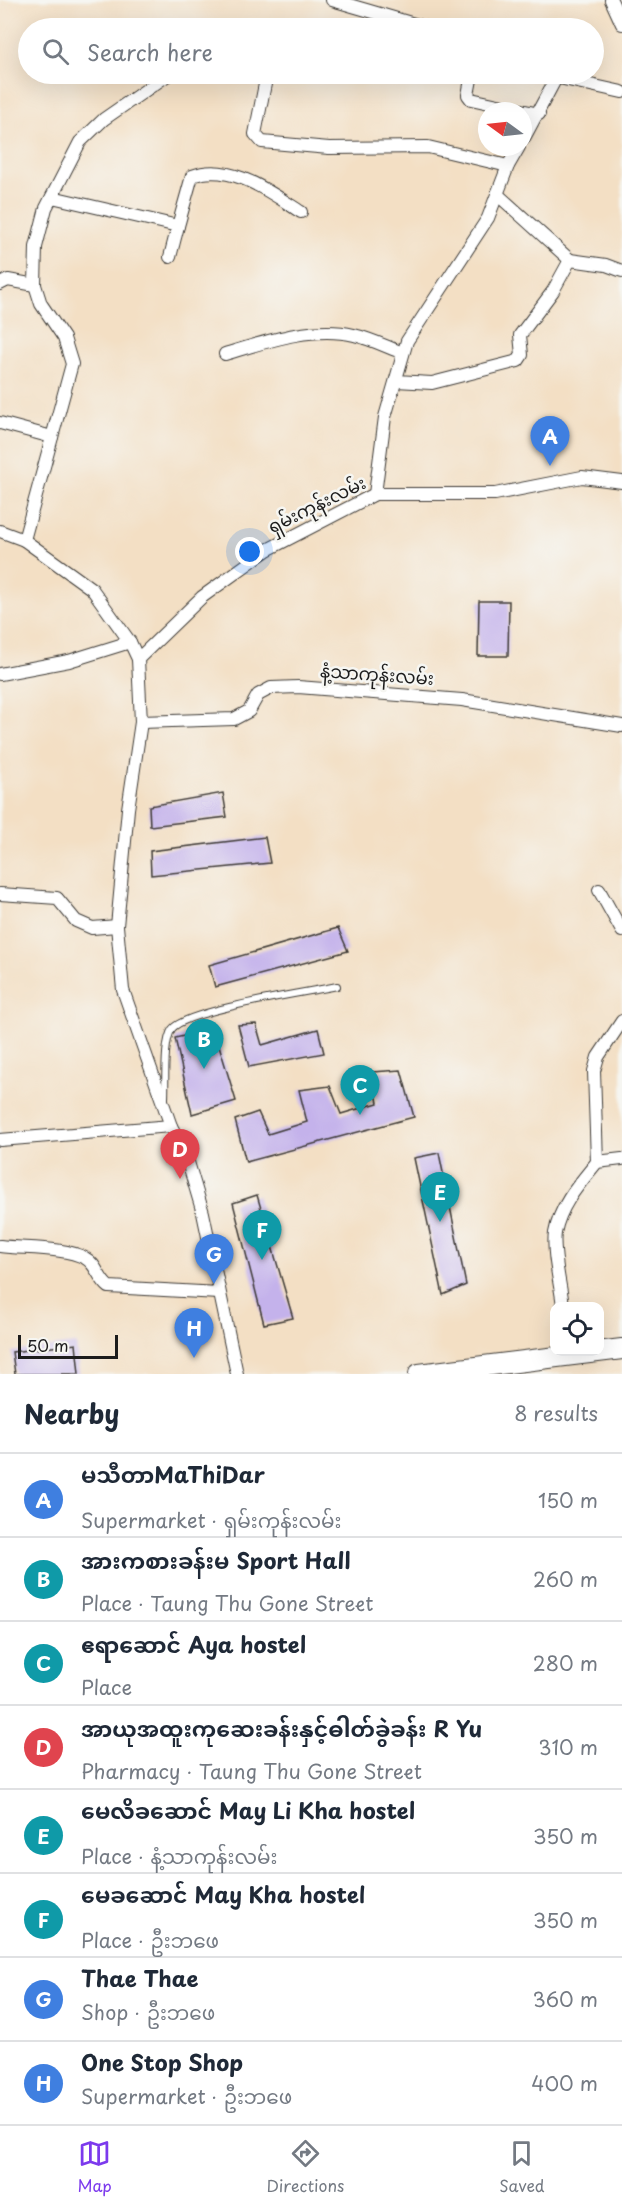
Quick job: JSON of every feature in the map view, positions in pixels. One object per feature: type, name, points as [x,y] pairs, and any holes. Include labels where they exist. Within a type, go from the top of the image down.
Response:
[{"type":"main road","points":[[604,1351],[622,1349]]},
{"type":"main road","points":[[419,1374],[553,1356]]},
{"type":"street","points":[[332,0],[394,18]]},
{"type":"street","points":[[611,0],[622,24]]},
{"type":"street","points":[[24,540],[72,364],[64,338],[41,304],[35,285],[36,247],[46,208],[80,142],[104,119],[129,104],[153,84]]},
{"type":"street","points":[[265,84],[255,134],[262,142],[329,148],[428,147],[508,166]]},
{"type":"street","points":[[470,84],[468,95],[475,101],[539,114]]},
{"type":"street","points":[[532,125],[552,84]]},
{"type":"street","points":[[586,84],[622,92]]},
{"type":"street","points":[[375,494],[386,417],[407,341],[488,218],[514,156]]},
{"type":"street","points":[[170,257],[192,176],[201,173],[229,174],[259,186],[302,212]]},
{"type":"street","points":[[498,194],[570,260],[606,265],[622,271]]},
{"type":"street","points":[[52,196],[178,226]]},
{"type":"street","points":[[396,381],[432,383],[518,361],[522,355],[520,335],[553,291],[570,260]]},
{"type":"street","points":[[0,284],[8,280],[35,285]]},
{"type":"street","points":[[225,354],[274,339],[301,334],[352,334],[403,353]]},
{"type":"street","points":[[0,423],[52,437]]},
{"type":"street","name":"ရှမ်းကုန်းလမ်း","points":[[138,659],[202,597],[267,550],[375,494],[495,494],[582,477],[622,482]]},
{"type":"street","points":[[0,531],[24,540],[92,588],[130,642],[138,659],[141,722],[128,809],[117,926],[123,990],[171,1126],[184,1152],[203,1213],[237,1374]]},
{"type":"street","points":[[0,675],[69,661],[130,642]]},
{"type":"street","name":"နံ့သာကုန်းလမ်း","points":[[141,722],[234,719],[249,711],[258,695],[271,688],[298,687],[462,700],[622,726]]},
{"type":"street","points":[[599,890],[622,931]]},
{"type":"street","points":[[0,894],[57,898],[76,921],[92,928],[117,926]]},
{"type":"street","points":[[563,1302],[555,1235],[559,1219],[572,1193],[597,1162],[594,1071],[598,1057],[622,1021]]},
{"type":"street","points":[[0,1140],[171,1126]]},
{"type":"street","points":[[597,1162],[622,1159]]},
{"type":"street","points":[[0,1246],[71,1253],[85,1257],[92,1263],[101,1282],[108,1287],[219,1293]]},
{"type":"lane","points":[[165,1108],[170,1031],[178,1022],[221,1009],[337,986]]},
{"type":"building","points":[[479,601],[509,601],[508,656],[478,656]]},
{"type":"building","points":[[223,793],[227,817],[150,826],[149,806]]},
{"type":"building","points":[[265,837],[270,863],[151,875],[150,851]]},
{"type":"building","points":[[338,928],[348,951],[215,987],[209,965]]},
{"type":"building","points":[[256,1024],[262,1045],[318,1029],[324,1053],[249,1067],[238,1025]]},
{"type":"building","points":[[214,1029],[236,1101],[192,1114],[175,1038]]},
{"type":"building","points":[[401,1070],[414,1117],[246,1162],[235,1120],[258,1112],[268,1134],[307,1122],[299,1090],[330,1086],[341,1114],[378,1103],[372,1072]]},
{"type":"building","points":[[439,1153],[466,1285],[443,1295],[414,1158]]},
{"type":"building","points":[[257,1195],[293,1318],[264,1324],[233,1203]]},
{"type":"building","points":[[76,1344],[79,1374],[15,1374],[12,1352]]},
{"type":"place","name":"မသီတာMaThiDar","points":[[550,466]]},
{"type":"place","name":"အားကစားခန်းမ Sport Hall","points":[[204,1069]]},
{"type":"place","name":"ဧရာဆောင် Aya hostel","points":[[360,1115]]},
{"type":"place","name":"အာယုအထူးကုဆေးခန်းနှင့်ဓါတ်ခွဲခန်း R Yu","points":[[180,1179]]},
{"type":"place","name":"မေလိခဆောင် May Li Kha hostel","points":[[440,1222]]},
{"type":"place","name":"မေခဆောင် May Kha hostel","points":[[262,1260]]},
{"type":"place","name":"Thae Thae","points":[[214,1284]]},
{"type":"place","name":"One Stop Shop","points":[[194,1358]]}]
